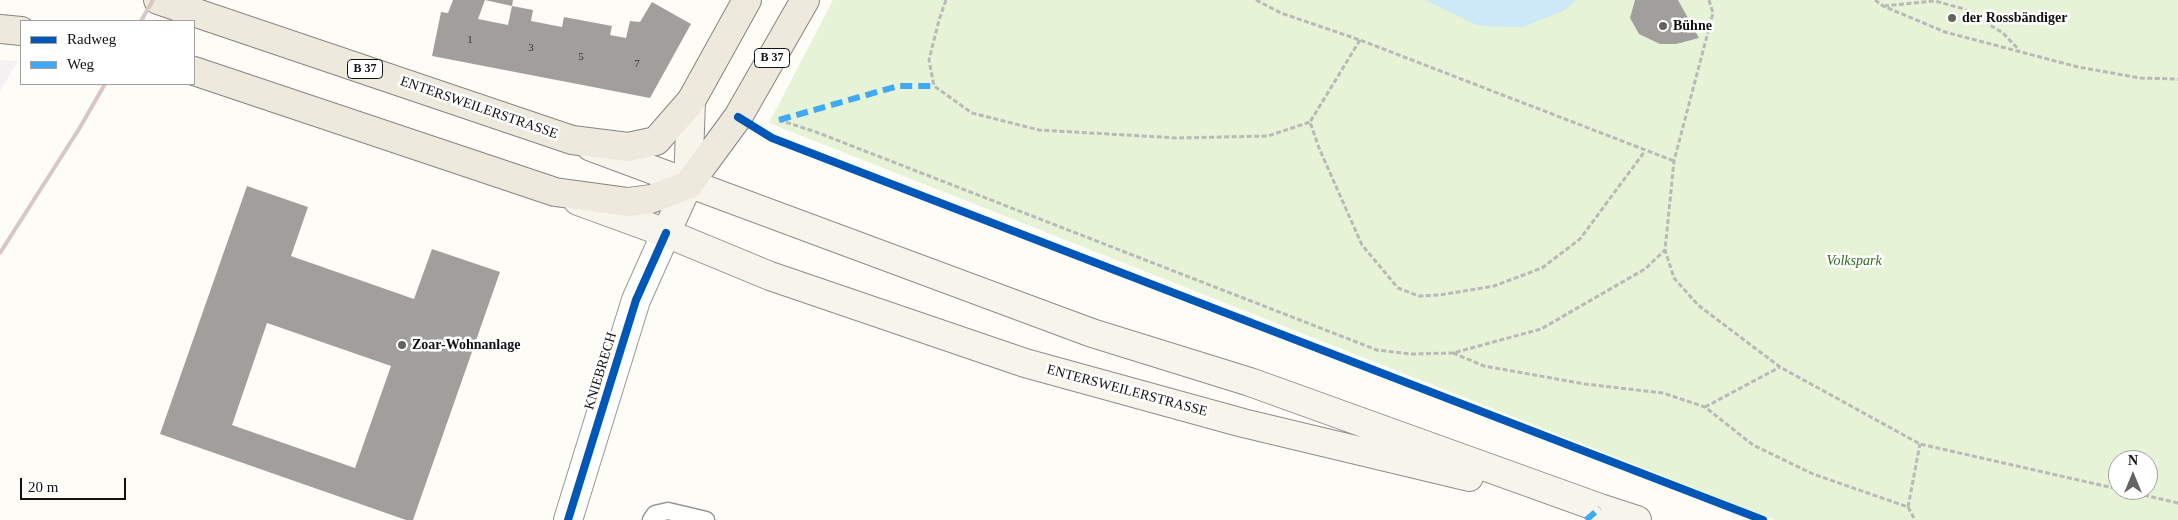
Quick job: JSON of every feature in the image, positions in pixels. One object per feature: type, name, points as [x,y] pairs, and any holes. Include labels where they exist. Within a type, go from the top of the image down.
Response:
[{"type":"main road","name":"ENTERSWEILERSTRASSE","points":[[158,0],[572,140],[1092,333],[1250,382],[1637,520]]},
{"type":"main road","name":"B 37","points":[[572,140],[628,147],[656,140],[691,101],[747,0]]},
{"type":"main road","name":"B 37","points":[[688,184],[738,117],[805,0]]},
{"type":"main road","points":[[0,29],[20,31]]},
{"type":"main road","points":[[195,71],[555,192],[628,202],[651,199],[688,184]]},
{"type":"main road","points":[[666,233],[688,184],[691,101]]},
{"type":"main road","name":"ENTERSWEILERSTRASSE","points":[[555,192],[666,233],[770,276],[1025,363],[1243,423],[1600,508]]},
{"type":"street","name":"KNIEBRECH","points":[[568,520],[636,300],[666,233]]},
{"type":"lane","points":[[651,520],[655,514],[668,511],[706,520]]},
{"type":"path","points":[[946,0],[928,60],[934,86],[972,113],[1039,130],[1178,138],[1268,136],[1310,122],[1360,40]]},
{"type":"path","points":[[1256,0],[1281,13],[1360,40],[1674,161]]},
{"type":"path","points":[[1709,0],[1713,13],[1674,161],[1665,250],[1674,278],[1698,305],[1780,367],[1920,444],[2108,487]]},
{"type":"path","points":[[1874,0],[1883,6],[1946,32],[2078,68],[2140,78],[2178,79]]},
{"type":"path","points":[[1883,6],[1935,1],[1964,9],[2003,33],[2020,51]]},
{"type":"path","points":[[779,120],[816,132],[1377,350],[1411,354],[1453,353],[1541,329],[1645,270],[1665,250]]},
{"type":"path","points":[[1310,122],[1319,148],[1362,244],[1398,288],[1419,296],[1440,295],[1494,286],[1542,268],[1580,239],[1645,151]]},
{"type":"path","points":[[1453,353],[1484,366],[1585,384],[1663,393],[1704,407],[1753,445],[1813,474],[1908,507]]},
{"type":"path","points":[[1704,407],[1780,367]]},
{"type":"path","points":[[1915,520],[1908,507],[1920,444]]},
{"type":"path","points":[[2158,498],[2178,503]]},
{"type":"shaded area","points":[[0,60],[18,61],[0,91]]},
{"type":"green space","name":"Volkspark","points":[[833,0],[2178,0],[2178,520],[1775,520],[769,123]]},
{"type":"water","points":[[1425,0],[1576,0],[1565,10],[1523,27],[1479,26]]},
{"type":"building","points":[[453,0],[485,0],[478,19],[508,25],[512,6],[533,10],[531,21],[562,27],[564,17],[612,26],[610,35],[626,38],[630,21],[640,22],[652,2],[691,24],[650,98],[432,56],[441,12],[448,13]]},
{"type":"building","points":[[485,0],[513,0],[512,6]]},
{"type":"building","name":"Bühne","points":[[1635,0],[1678,0],[1699,38],[1676,44],[1660,44],[1639,34],[1630,18]]},
{"type":"building","name":"Zoar-Wohnanlage","points":[[247,186],[308,207],[291,256],[414,299],[432,249],[500,272],[413,520],[406,520],[160,434]],"holes":[[[267,323],[391,366],[355,468],[232,425]]]},
{"type":"railway","points":[[142,20],[153,0]]},
{"type":"railway","points":[[0,253],[79,129],[104,85]]},
{"type":"marked path","points":[[779,120],[898,86],[934,86]]},
{"type":"marked path","points":[[1586,520],[1600,508]]},
{"type":"cycle path","points":[[738,117],[772,138],[1763,520]]},
{"type":"cycle path","points":[[568,520],[636,300],[666,233]]},
{"type":"place","name":"der Rossbändiger","points":[[1952,18]]},
{"type":"place","name":"Bühne","points":[[1663,26]]},
{"type":"place","name":"Zoar-Wohnanlage","points":[[402,345]]}]
